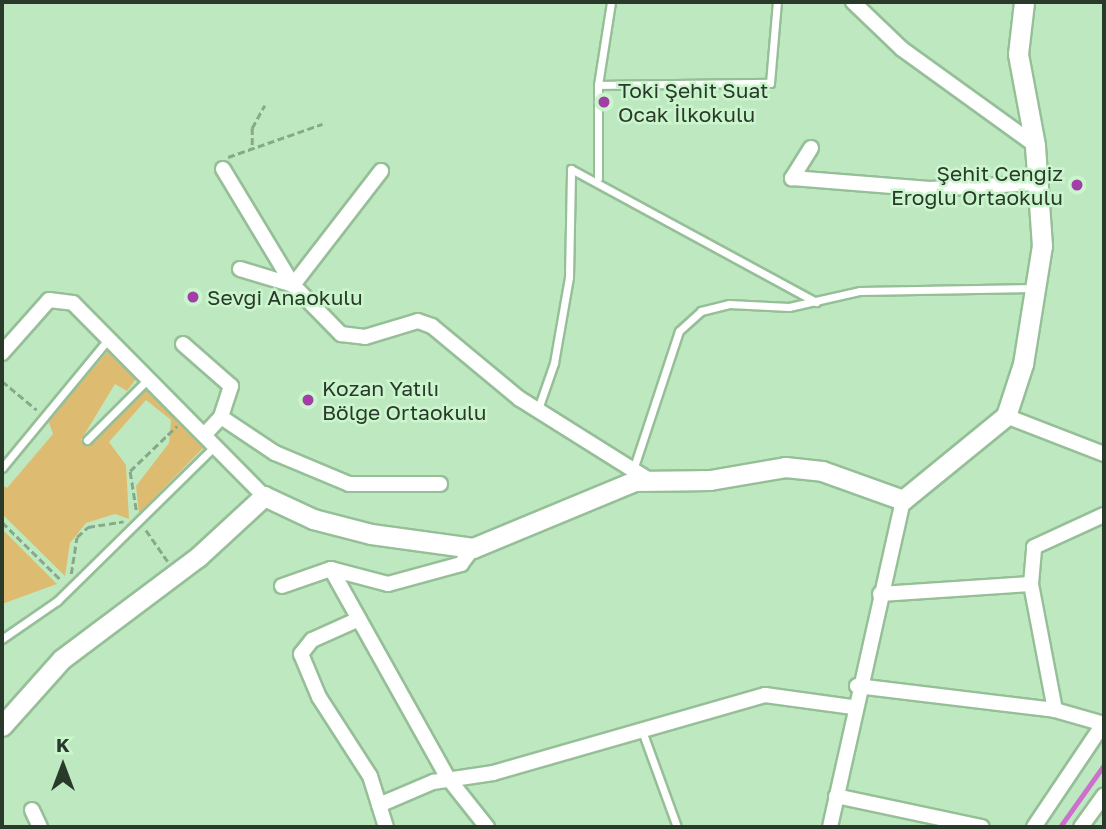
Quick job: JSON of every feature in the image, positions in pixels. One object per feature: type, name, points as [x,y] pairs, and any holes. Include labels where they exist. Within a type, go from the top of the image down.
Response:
[{"type":"street","points":[[853,2],[902,49],[1035,145]]},
{"type":"street","points":[[831,827],[857,686],[903,500],[1006,416],[1037,288],[1042,246],[1035,145],[1018,54],[1023,2]]},
{"type":"street","points":[[811,148],[792,178],[930,189],[1038,183]]},
{"type":"street","points":[[223,169],[293,285],[341,334],[365,337],[418,321],[432,326],[538,409],[641,475]]},
{"type":"street","points":[[293,285],[381,171]]},
{"type":"street","points":[[240,269],[293,285]]},
{"type":"street","points":[[2,353],[49,300],[73,303],[106,342],[218,443],[264,496],[313,519],[371,534],[473,548]]},
{"type":"street","points":[[183,344],[231,386],[221,417],[206,432]]},
{"type":"street","points":[[1006,416],[1104,454]]},
{"type":"street","points":[[221,417],[275,453],[338,480],[380,488],[440,484]]},
{"type":"street","points":[[282,586],[331,569],[388,584],[461,564],[473,548],[641,475],[710,480],[785,467],[822,471],[903,500]]},
{"type":"street","points":[[2,726],[62,659],[198,557],[264,496]]},
{"type":"street","points":[[1055,710],[1031,584],[1034,547],[1104,515]]},
{"type":"street","points":[[331,569],[448,778],[487,827]]},
{"type":"street","points":[[880,594],[1031,584]]},
{"type":"street","points":[[359,619],[312,640],[301,654],[319,697],[370,776],[386,827]]},
{"type":"street","points":[[857,686],[1055,710],[1104,724],[1034,827]]},
{"type":"street","points":[[379,805],[448,778],[493,773],[641,727],[765,695],[853,707]]},
{"type":"street","points":[[1081,827],[1104,795]]},
{"type":"street","points":[[836,796],[982,827]]},
{"type":"street","points":[[32,810],[40,827]]},
{"type":"lane","points":[[597,178],[598,85],[611,2]]},
{"type":"lane","points":[[598,85],[770,83],[777,2]]},
{"type":"lane","points":[[538,409],[554,363],[569,277],[571,169],[597,178],[816,302]]},
{"type":"lane","points":[[641,475],[685,323],[719,305],[816,302],[904,289],[1037,288]]},
{"type":"lane","points":[[2,468],[106,342]]},
{"type":"lane","points":[[87,440],[148,379]]},
{"type":"lane","points":[[2,639],[70,588],[218,443]]},
{"type":"lane","points":[[641,727],[677,827]]},
{"type":"path","points":[[252,145],[253,128],[265,105]]},
{"type":"path","points":[[223,169],[226,158],[252,145],[298,137],[322,124]]},
{"type":"path","points":[[2,381],[44,417]]},
{"type":"path","points":[[135,524],[130,471],[173,428],[193,418]]},
{"type":"path","points":[[2,522],[70,588]]},
{"type":"shaded area","points":[[109,350],[136,379],[127,391],[115,384],[81,440],[90,446],[146,388],[193,425],[206,445],[139,513],[136,486],[169,443],[171,420],[146,400],[109,442],[126,465],[129,519],[115,514],[86,523],[70,543],[65,576],[2,514],[2,485],[7,488],[53,434],[48,420]]},
{"type":"shaded area","points":[[2,529],[57,584],[2,604]]},
{"type":"waterway","points":[[1060,827],[1104,765]]},
{"type":"place","name":"Toki Şehit Suat Ocak İlkokulu","points":[[604,102]]},
{"type":"place","name":"Şehit Cengiz Eroğlu Ortaokulu","points":[[1077,185]]},
{"type":"place","name":"Sevgi Anaokulu","points":[[193,297]]},
{"type":"place","name":"Kozan Yatılı Bölge Ortaokulu","points":[[308,400]]}]
